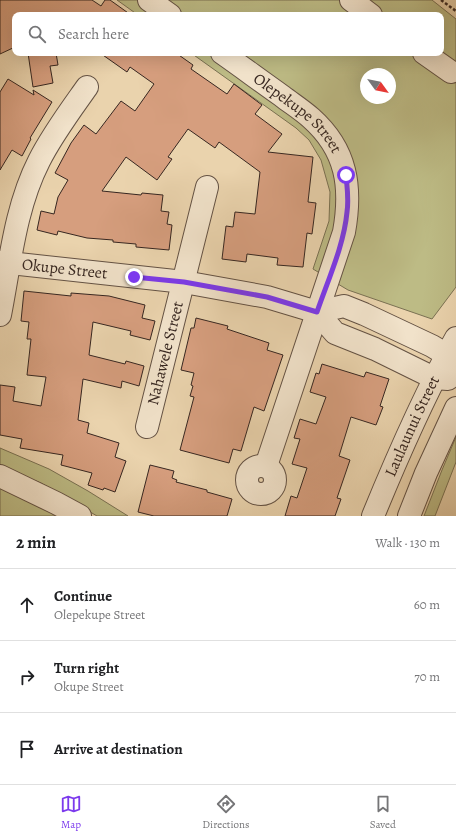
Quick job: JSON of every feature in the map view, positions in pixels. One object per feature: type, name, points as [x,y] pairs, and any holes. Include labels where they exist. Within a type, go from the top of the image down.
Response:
[{"type":"street","points":[[149,0],[166,12]]},
{"type":"street","points":[[351,0],[367,12]]},
{"type":"street","name":"Olepekupe Street","points":[[226,56],[311,118],[334,145],[346,175],[348,193],[348,211],[344,232],[266,466]]},
{"type":"street","points":[[428,56],[451,72]]},
{"type":"street","points":[[0,315],[5,262],[30,184],[39,162],[56,132],[87,87]]},
{"type":"street","name":"Nahawele Street","points":[[147,427],[207,186]]},
{"type":"street","name":"Okupe Street","points":[[5,262],[184,282],[267,297],[317,312],[344,306],[453,353]]},
{"type":"street","points":[[317,312],[335,333],[375,349],[434,378],[456,380]]},
{"type":"street","name":"Laulaunui Street","points":[[373,516],[393,467],[434,378],[453,353]]},
{"type":"street","name":"Laulaunui Street","points":[[409,516],[426,473],[456,408]]},
{"type":"street","points":[[0,476],[80,516]]},
{"type":"path","points":[[441,0],[456,11]]},
{"type":"shaded area","points":[[117,0],[432,0],[456,19],[456,287],[432,319],[348,290],[313,269],[329,221],[330,192],[321,160],[309,140],[296,128],[195,56],[444,56],[444,12],[134,12]]},
{"type":"shaded area","points":[[456,437],[456,462],[435,516],[424,516],[442,470]]},
{"type":"shaded area","points":[[0,448],[49,469],[128,516],[97,516],[41,483],[0,467]]},
{"type":"shaded area","points":[[0,485],[62,516],[0,516]]},
{"type":"building","points":[[0,0],[92,0],[101,6],[105,0],[110,0],[127,12],[12,12],[12,48],[0,54]]},
{"type":"building","points":[[28,56],[56,56],[58,65],[50,66],[53,83],[33,87]]},
{"type":"building","points":[[104,56],[180,56],[193,65],[191,69],[227,94],[234,84],[262,105],[255,114],[282,134],[268,152],[313,157],[308,202],[316,203],[312,234],[307,233],[303,267],[277,265],[278,258],[247,254],[246,262],[222,259],[226,226],[233,227],[235,212],[255,214],[260,172],[219,142],[215,148],[188,129],[168,157],[172,159],[157,180],[126,157],[102,191],[141,195],[142,193],[163,195],[161,211],[169,212],[167,224],[172,225],[169,250],[136,247],[136,244],[87,238],[58,231],[57,235],[37,230],[41,211],[54,214],[58,197],[68,180],[55,173],[71,143],[84,125],[96,134],[121,101],[135,111],[154,84],[130,67],[127,72]]},
{"type":"building","points":[[8,79],[34,95],[33,90],[52,102],[30,138],[31,139],[22,156],[12,150],[0,170],[0,92]]},
{"type":"building","points":[[24,291],[71,296],[71,293],[109,296],[145,305],[142,318],[155,321],[150,340],[130,335],[131,331],[93,322],[89,355],[125,364],[126,361],[144,366],[139,386],[122,381],[121,388],[83,379],[78,420],[89,423],[87,433],[119,443],[115,457],[126,461],[115,492],[88,485],[92,473],[61,465],[63,455],[20,448],[22,439],[0,435],[0,385],[15,387],[13,401],[41,406],[46,377],[27,375],[31,339],[27,339],[29,322],[21,321]]},
{"type":"building","points":[[196,318],[228,326],[227,329],[269,343],[267,350],[283,355],[264,411],[254,407],[241,451],[233,449],[229,463],[180,450],[194,397],[190,396],[193,386],[191,385],[194,373],[181,370],[191,328],[194,328]]},
{"type":"building","points":[[322,364],[364,377],[366,372],[389,379],[380,406],[383,407],[376,425],[351,417],[339,456],[350,460],[337,498],[341,499],[335,516],[285,516],[291,496],[297,498],[307,468],[292,464],[300,439],[294,438],[300,419],[316,424],[326,397],[310,392],[316,373],[319,374]]},
{"type":"building","points":[[150,465],[174,471],[172,478],[177,480],[176,482],[207,490],[207,492],[232,499],[227,516],[154,516],[138,512]]},
{"type":"route","points":[[134,277],[184,282],[267,297],[317,312],[344,232],[348,211],[346,175]]}]
